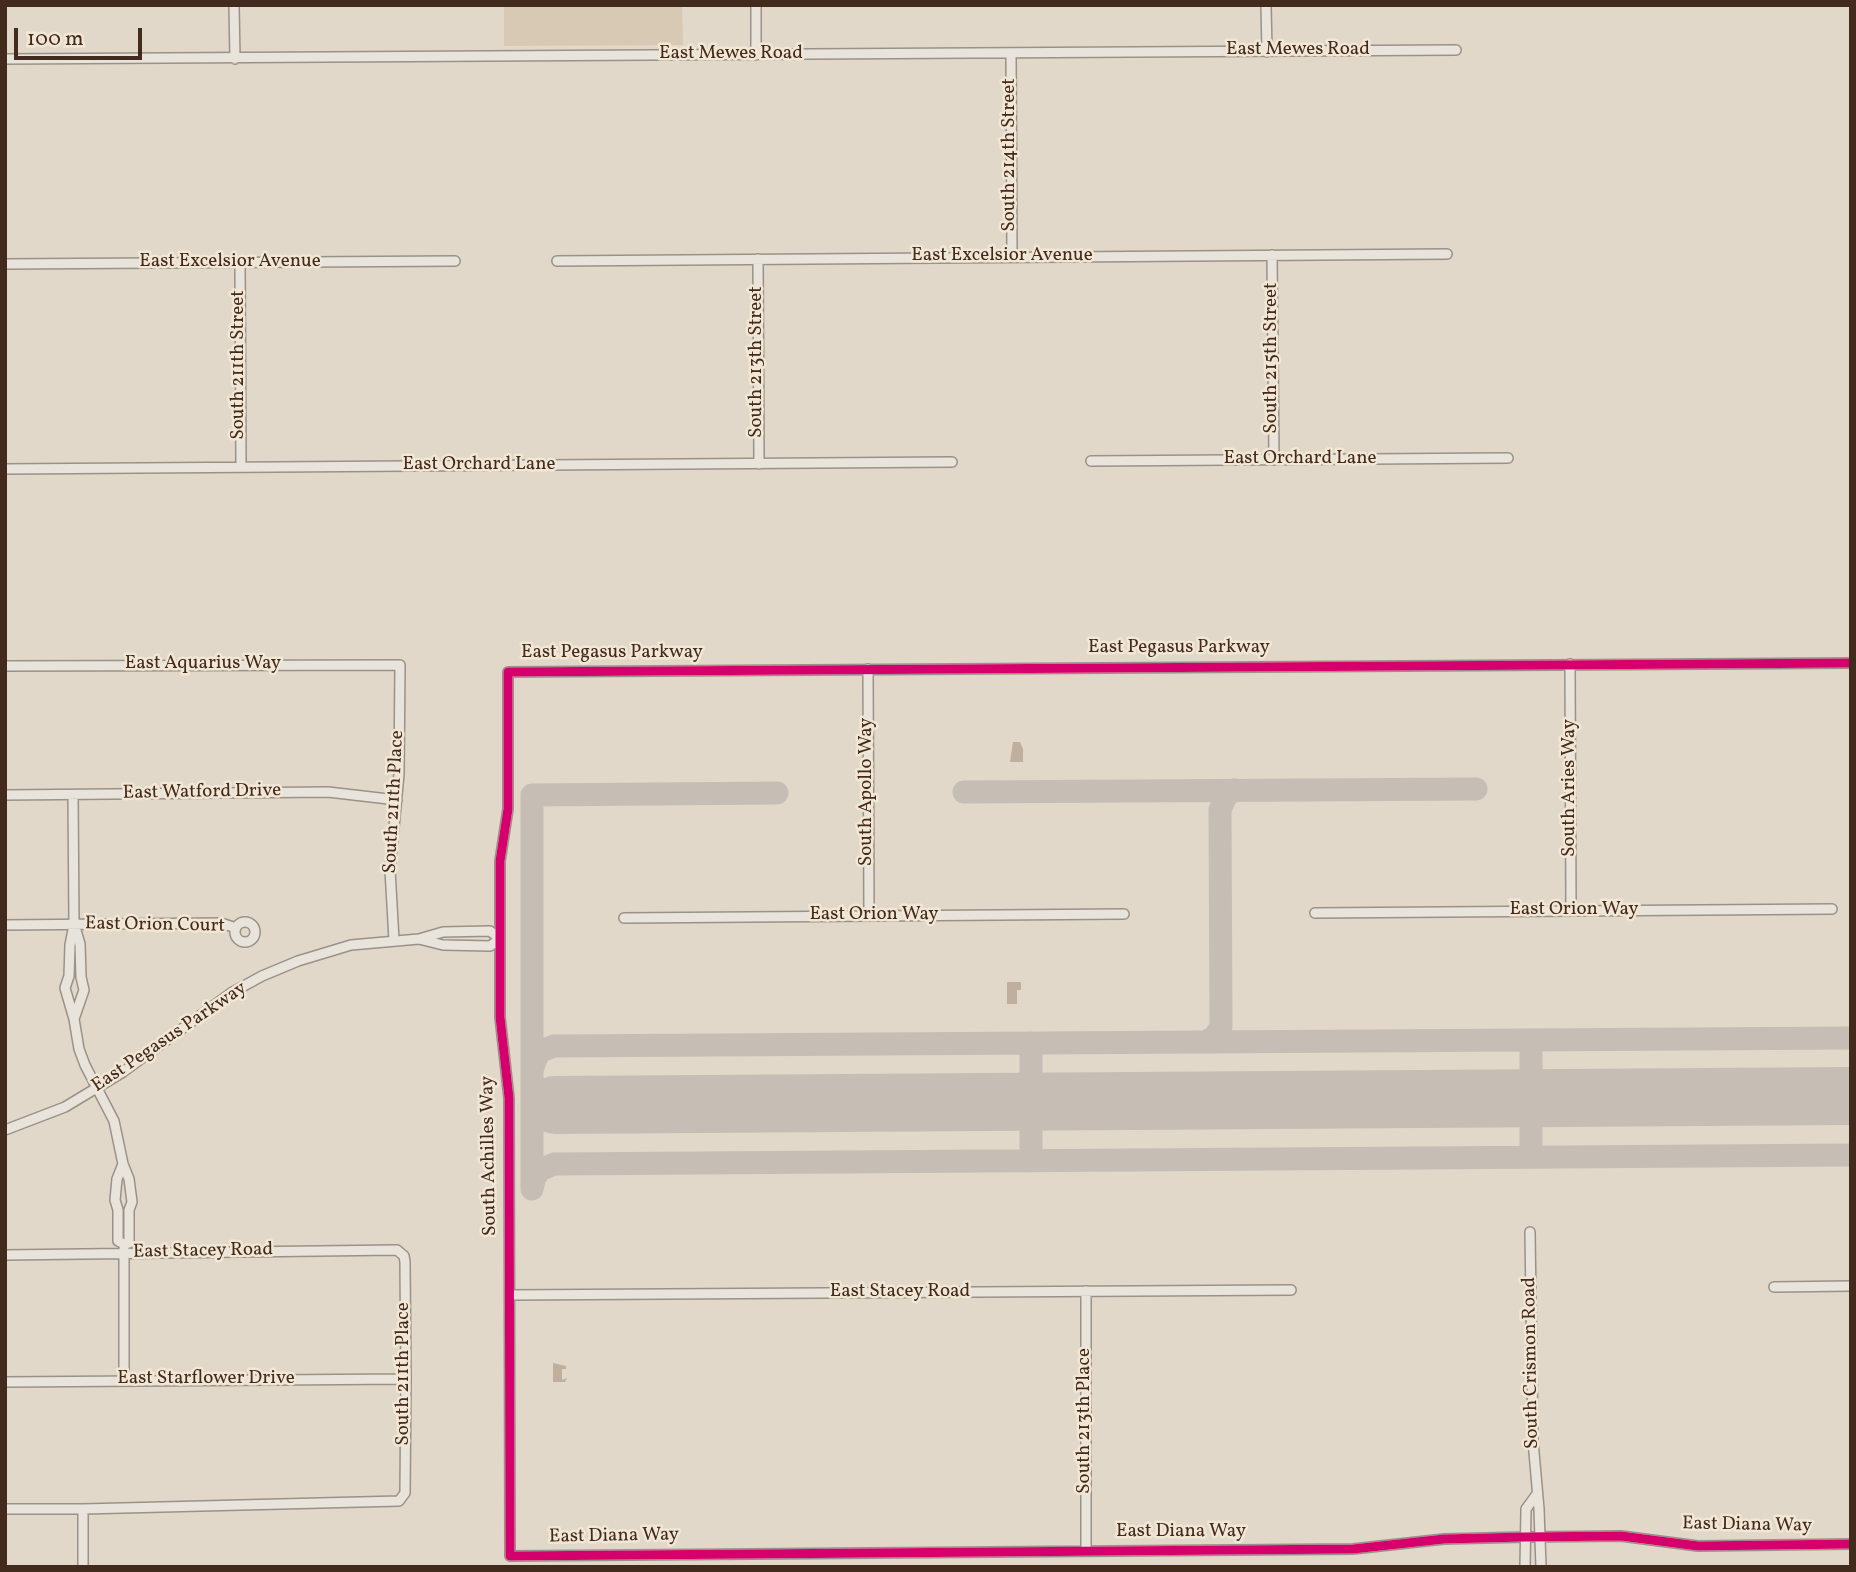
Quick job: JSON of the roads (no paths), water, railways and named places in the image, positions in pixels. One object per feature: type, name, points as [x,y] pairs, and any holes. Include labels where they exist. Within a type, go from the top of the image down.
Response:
[{"type":"street","points":[[234,5],[235,59]]},
{"type":"street","points":[[756,5],[757,55]]},
{"type":"street","points":[[1266,5],[1267,52]]},
{"type":"street","name":"East Mewes Road","points":[[5,59],[1456,50]]},
{"type":"street","name":"South 214th Street","points":[[1010,52],[1012,257]]},
{"type":"street","name":"East Excelsior Avenue","points":[[557,261],[1447,254]]},
{"type":"street","name":"South 215th Street","points":[[1272,255],[1273,460]]},
{"type":"street","name":"South 213th Street","points":[[758,260],[759,464]]},
{"type":"street","name":"East Excelsior Avenue","points":[[5,264],[455,261]]},
{"type":"street","name":"South 211th Street","points":[[240,263],[241,467]]},
{"type":"street","name":"East Orchard Lane","points":[[1091,461],[1508,458]]},
{"type":"street","name":"East Orchard Lane","points":[[5,469],[952,462]]},
{"type":"street","name":"East Pegasus Parkway","points":[[508,672],[1851,663]]},
{"type":"street","name":"South Aries Way","points":[[1570,664],[1571,911]]},
{"type":"street","name":"East Aquarius Way","points":[[5,666],[400,665]]},
{"type":"street","name":"South 211th Place","points":[[394,940],[390,870],[397,800],[400,665]]},
{"type":"street","name":"South Apollo Way","points":[[867,669],[869,916]]},
{"type":"street","name":"South Achilles Way","points":[[508,672],[508,809],[500,861],[500,1033],[509,1098],[510,1556]]},
{"type":"street","name":"East Watford Drive","points":[[5,795],[328,792],[397,800]]},
{"type":"street","points":[[74,795],[74,925],[65,988],[79,1049],[114,1121],[129,1179],[132,1202],[130,1243],[125,1249],[124,1380]]},
{"type":"street","name":"East Orion Way","points":[[1315,913],[1832,909]]},
{"type":"street","name":"East Orion Way","points":[[624,918],[1125,914]]},
{"type":"street","name":"East Orion Court","points":[[74,925],[221,923],[236,928]]},
{"type":"street","points":[[5,926],[74,925]]},
{"type":"street","points":[[74,925],[80,944],[84,989],[74,1019]]},
{"type":"street","name":"East Pegasus Parkway","points":[[5,1130],[65,1107],[98,1088],[231,993],[298,961],[341,948],[419,939],[443,932],[490,932],[500,939]]},
{"type":"street","points":[[68,981],[82,981]]},
{"type":"street","points":[[123,1164],[117,1179],[115,1200],[118,1210],[118,1241],[125,1249]]},
{"type":"street","points":[[118,1210],[130,1210]]},
{"type":"street","name":"South Crismon Road","points":[[1530,1232],[1533,1441],[1541,1567]]},
{"type":"street","name":"East Stacey Road","points":[[5,1255],[125,1249],[401,1252]]},
{"type":"street","name":"South 211th Place","points":[[83,1509],[392,1502],[404,1498],[405,1262],[401,1252]]},
{"type":"street","points":[[1774,1287],[1851,1286]]},
{"type":"street","name":"East Stacey Road","points":[[510,1296],[1291,1290]]},
{"type":"street","name":"South 213th Place","points":[[1086,1291],[1086,1551]]},
{"type":"street","name":"East Starflower Drive","points":[[5,1382],[406,1379]]},
{"type":"street","name":"South Crismon Road","points":[[1525,1567],[1526,1509],[1537,1494]]},
{"type":"street","points":[[5,1508],[83,1509],[83,1567]]},
{"type":"street","name":"East Diana Way","points":[[510,1556],[1353,1549],[1453,1538],[1524,1536],[1621,1536],[1698,1546],[1851,1544]]}]
